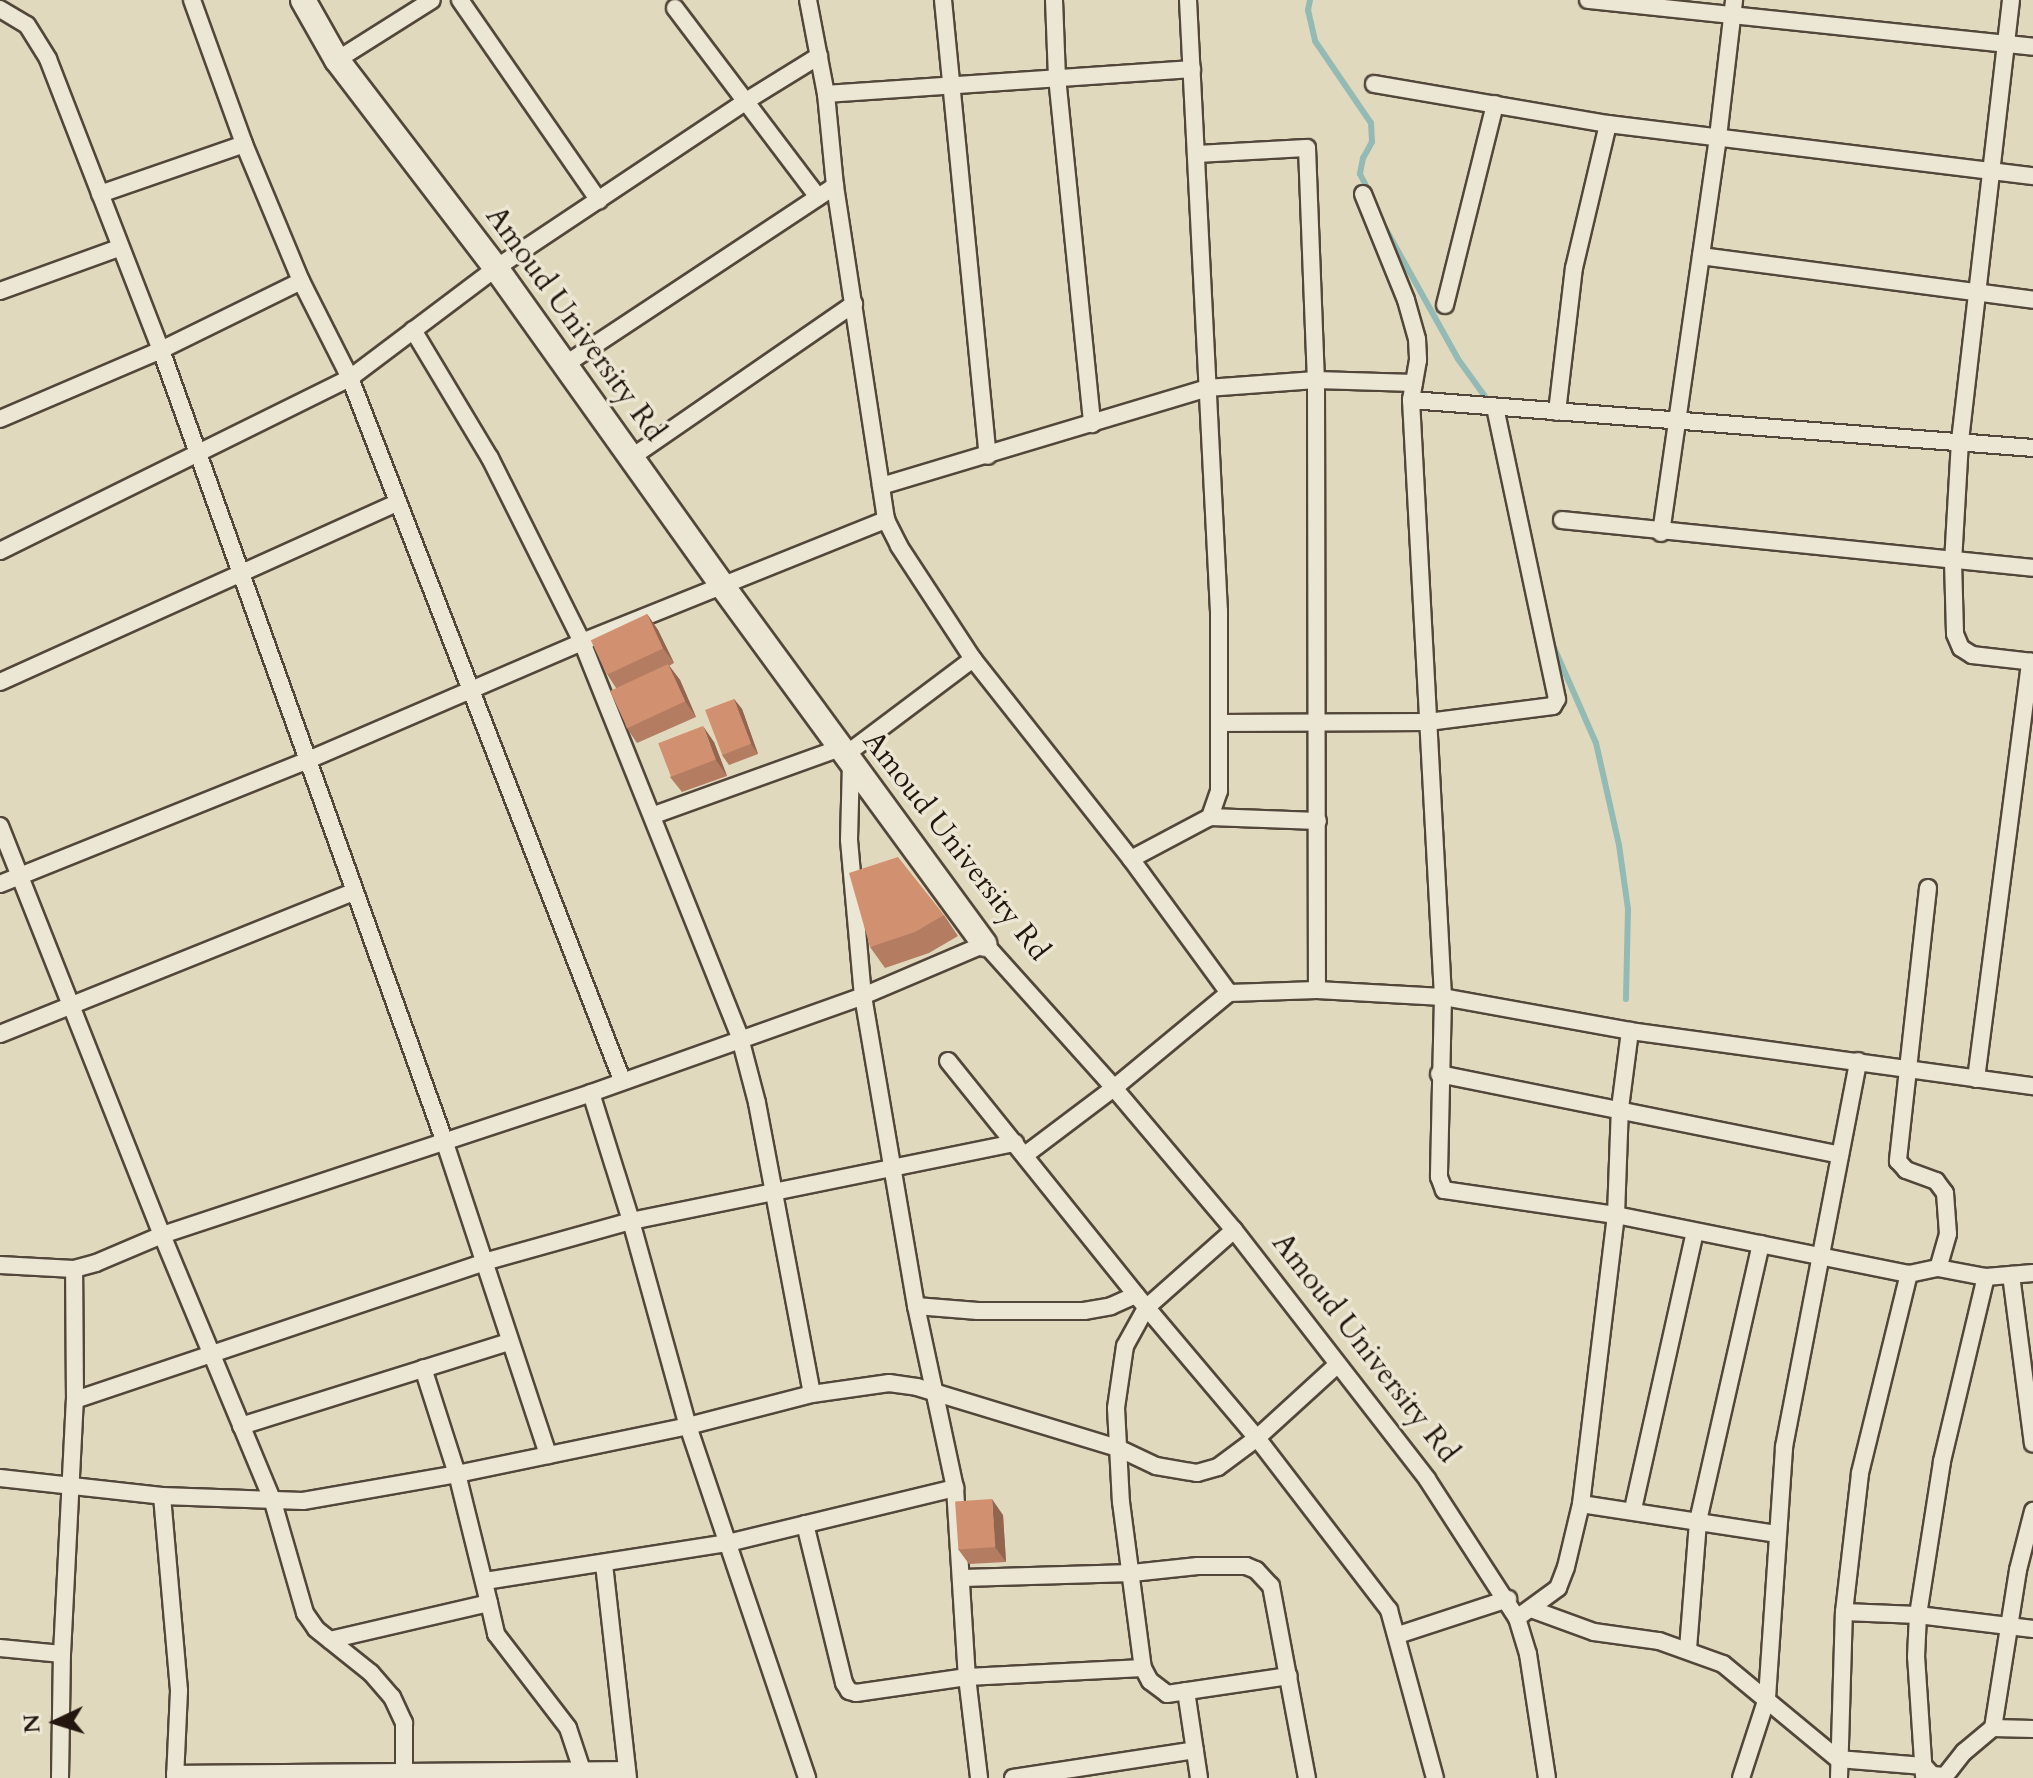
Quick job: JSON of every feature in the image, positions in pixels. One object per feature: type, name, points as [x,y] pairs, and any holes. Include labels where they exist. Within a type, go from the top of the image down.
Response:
[{"type":"street","points":[[192,0],[244,144],[301,281],[350,378],[622,1080]]},
{"type":"street","name":"Amoud University Rd","points":[[303,0],[337,60],[496,268],[724,588],[985,944],[1114,1088],[1234,1230],[1427,1479],[1508,1599],[1524,1613],[1547,1778]]},
{"type":"street","points":[[337,60],[432,0]]},
{"type":"street","points":[[460,0],[599,201]]},
{"type":"street","points":[[808,0],[826,94],[835,186],[886,520],[899,546],[973,659],[1131,859],[1229,993]]},
{"type":"street","points":[[943,0],[988,456]]},
{"type":"street","points":[[1054,0],[1057,77],[1092,424]]},
{"type":"street","points":[[1188,0],[1219,611],[1219,791],[1210,817]]},
{"type":"street","points":[[1588,0],[1733,8],[2005,47],[2033,47]]},
{"type":"street","points":[[1976,1079],[2032,662],[1972,655],[1961,648],[1955,634],[1953,561],[1960,441],[2011,0]]},
{"type":"street","points":[[4,7],[27,25],[48,59],[161,350],[444,1140],[548,1455]]},
{"type":"street","points":[[675,8],[818,197]]},
{"type":"street","points":[[1661,533],[1718,137],[1733,8]]},
{"type":"street","points":[[0,551],[350,378],[496,268],[746,101],[819,56]]},
{"type":"street","points":[[826,94],[1192,69]]},
{"type":"street","points":[[1374,84],[1608,124],[2033,176]]},
{"type":"street","points":[[1445,305],[1495,104]]},
{"type":"street","points":[[1557,412],[1574,268],[1608,124]]},
{"type":"street","points":[[100,194],[244,144]]},
{"type":"street","points":[[1196,154],[1307,148],[1316,380],[1317,990]]},
{"type":"street","points":[[566,364],[835,186]]},
{"type":"street","points":[[1363,194],[1406,300],[1417,339],[1418,360],[1412,392],[1443,997],[1439,1177],[1444,1190],[1616,1215],[1909,1274],[1938,1268],[1986,1277],[2033,1273]]},
{"type":"street","points":[[0,291],[119,248]]},
{"type":"street","points":[[1701,256],[2033,300]]},
{"type":"street","points":[[0,419],[161,350],[301,281]]},
{"type":"street","points":[[632,457],[854,304]]},
{"type":"street","points":[[413,330],[490,458],[582,642],[654,815],[740,1038],[774,1190],[812,1394]]},
{"type":"street","points":[[881,486],[1207,388],[1316,380],[1412,392],[1495,408],[1678,418],[2033,448]]},
{"type":"street","points":[[1219,723],[1428,722],[1553,706],[1557,699],[1495,408]]},
{"type":"street","points":[[0,682],[398,502]]},
{"type":"street","points":[[0,884],[306,761],[582,642],[724,588],[886,520]]},
{"type":"street","points":[[1562,520],[1661,533],[2033,568]]},
{"type":"street","points":[[654,815],[845,755],[973,659]]},
{"type":"street","points":[[845,755],[863,996],[916,1306],[955,1488],[967,1677],[979,1778]]},
{"type":"street","points":[[1131,859],[1210,817],[1318,821]]},
{"type":"street","points":[[0,826],[162,1235],[273,1502],[305,1613],[316,1629],[371,1673],[400,1709],[404,1723],[404,1772]]},
{"type":"street","points":[[1928,888],[1898,1161],[1906,1170],[1936,1181],[1945,1193],[1948,1234],[1938,1268]]},
{"type":"street","points":[[0,1034],[353,892]]},
{"type":"street","points":[[0,1265],[74,1269],[162,1235],[591,1093],[863,996],[985,944]]},
{"type":"street","points":[[75,1400],[484,1262],[631,1221],[774,1190],[1020,1149],[1114,1088],[1229,993],[1317,990],[1443,997],[1630,1031],[2033,1086]]},
{"type":"street","points":[[1524,1613],[1558,1588],[1581,1504],[1616,1215],[1620,1108],[1630,1031]]},
{"type":"street","points":[[948,1061],[1141,1302],[1257,1438],[1389,1610],[1435,1778]]},
{"type":"street","points":[[1741,1778],[1767,1698],[1784,1447],[1858,1061]]},
{"type":"street","points":[[1439,1074],[1620,1108],[1840,1155]]},
{"type":"street","points":[[591,1093],[631,1221],[688,1426],[807,1778]]},
{"type":"street","points":[[916,1306],[978,1311],[1084,1311],[1141,1302],[1234,1230]]},
{"type":"street","points":[[1633,1509],[1695,1232]]},
{"type":"street","points":[[1688,1649],[1698,1521],[1761,1244]]},
{"type":"street","points":[[60,1778],[62,1654],[75,1400],[74,1269]]},
{"type":"street","points":[[1839,1778],[1844,1612],[1860,1473],[1909,1274]]},
{"type":"street","points":[[2011,1275],[2033,1444]]},
{"type":"street","points":[[1924,1772],[1916,1657],[1918,1615],[1942,1461],[1986,1277]]},
{"type":"street","points":[[1141,1302],[1125,1346],[1116,1408],[1121,1502],[1143,1668],[1159,1690],[1167,1694],[1289,1676]]},
{"type":"street","points":[[241,1426],[509,1342]]},
{"type":"street","points":[[0,1478],[162,1496],[273,1502],[329,1497],[688,1426],[812,1394],[889,1383],[1118,1448],[1156,1466],[1197,1473],[1218,1467],[1257,1438],[1337,1365]]},
{"type":"street","points":[[423,1368],[457,1474],[496,1634],[568,1728],[582,1770]]},
{"type":"street","points":[[485,1581],[728,1543],[955,1488]]},
{"type":"street","points":[[162,1496],[179,1691],[175,1776],[582,1770],[627,1774],[604,1564]]},
{"type":"street","points":[[1581,1504],[1633,1509],[1778,1534]]},
{"type":"street","points":[[1524,1613],[1594,1632],[1659,1641],[1688,1649],[1723,1664],[1838,1759],[1945,1776],[1964,1752],[1993,1728],[2026,1571],[2033,1511]]},
{"type":"street","points":[[805,1524],[844,1683],[849,1691],[856,1693],[967,1677],[1143,1668]]},
{"type":"street","points":[[963,1578],[1132,1573],[1198,1566],[1246,1566],[1256,1570],[1271,1586],[1307,1778]]},
{"type":"street","points":[[1398,1635],[1508,1599]]},
{"type":"street","points":[[330,1640],[489,1603]]},
{"type":"street","points":[[1844,1612],[1918,1615],[2033,1629]]},
{"type":"street","points":[[0,1648],[62,1654]]},
{"type":"street","points":[[1186,1691],[1199,1778]]},
{"type":"street","points":[[1993,1728],[2033,1729]]},
{"type":"street","points":[[1013,1778],[1195,1750]]},
{"type":"building","points":[[647,614],[663,648],[607,675],[591,640]]},
{"type":"building","points":[[668,664],[685,701],[627,728],[610,691]]},
{"type":"building","points":[[734,699],[751,744],[722,755],[705,710]]},
{"type":"building","points":[[703,726],[716,760],[671,777],[658,743]]},
{"type":"building","points":[[898,857],[944,915],[915,932],[870,947],[849,873]]},
{"type":"building","points":[[992,1499],[995,1547],[958,1549],[955,1502]]},
{"type":"waterway","points":[[1310,0],[1308,10],[1315,41],[1371,123],[1372,142],[1363,158],[1360,174],[1370,194]]},
{"type":"waterway","points":[[1384,226],[1458,359],[1489,402]]},
{"type":"waterway","points":[[1511,448],[1520,492]]},
{"type":"waterway","points":[[1552,643],[1596,743],[1619,845],[1628,909],[1626,999]]}]
